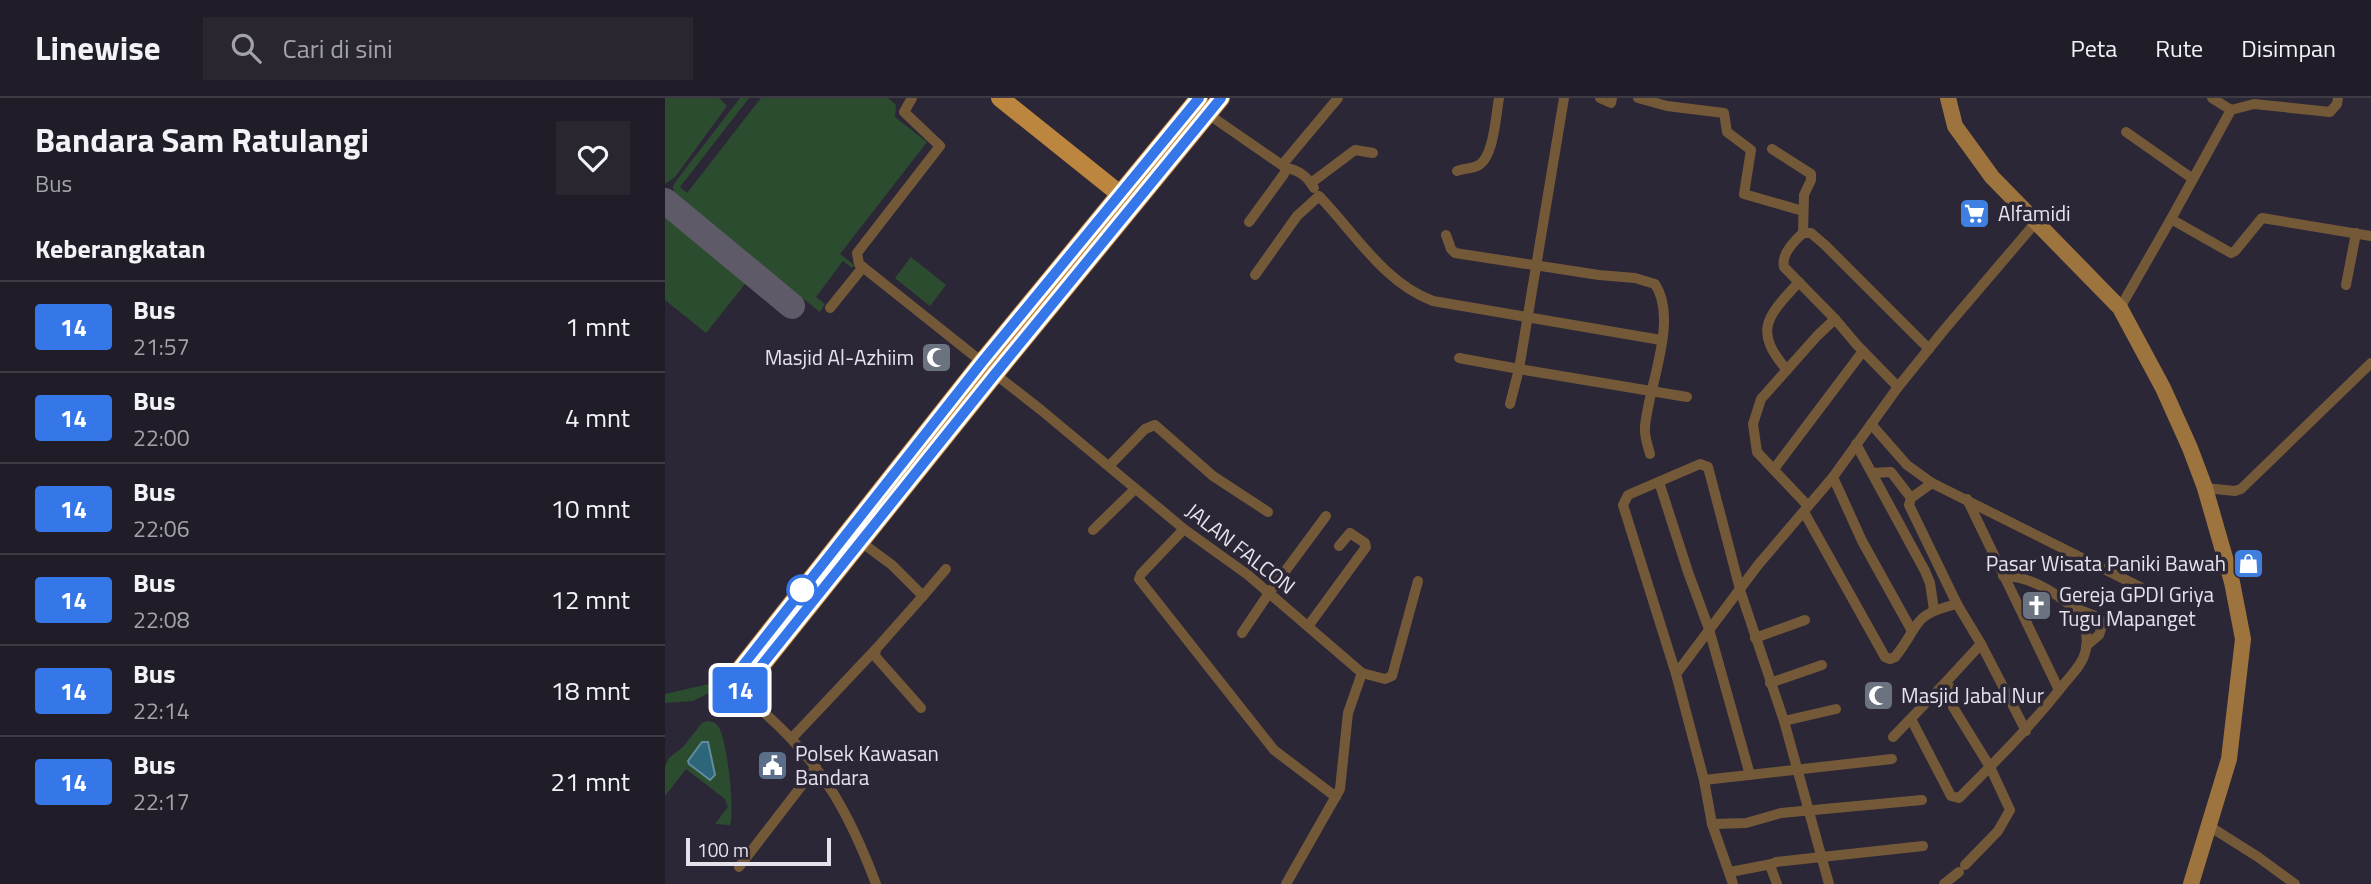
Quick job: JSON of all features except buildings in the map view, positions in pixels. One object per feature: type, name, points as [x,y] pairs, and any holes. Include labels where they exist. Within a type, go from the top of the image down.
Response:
[{"type":"highway","points":[[735,687],[861,542],[1119,194],[1203,106],[1221,98]]},
{"type":"highway","points":[[735,687],[988,368],[1135,206],[1203,106]]},
{"type":"main road","points":[[1000,98],[1135,206]]},
{"type":"main road","points":[[1948,98],[1955,126],[1992,177],[2120,308],[2163,388],[2190,448],[2204,488],[2232,582],[2243,639],[2229,759],[2191,884]]},
{"type":"street","points":[[830,308],[863,267],[859,264],[857,253],[940,146],[904,112],[912,98]]},
{"type":"street","points":[[1249,222],[1284,174],[1284,167],[1338,98]]},
{"type":"street","points":[[1457,171],[1480,164],[1486,157],[1491,145],[1499,98]]},
{"type":"street","points":[[1510,404],[1528,319],[1564,98]]},
{"type":"street","points":[[1599,98],[1611,103],[1612,98]]},
{"type":"street","points":[[1638,98],[1667,106],[1724,113],[1727,132],[1751,149],[1744,194],[1803,211]]},
{"type":"street","points":[[2212,98],[2231,110]]},
{"type":"street","points":[[2120,308],[2231,110],[2254,104],[2330,112],[2334,110],[2338,98]]},
{"type":"street","points":[[1203,106],[1284,167],[1298,171],[1380,265],[1420,296],[1433,301],[1528,319],[1661,340]]},
{"type":"street","points":[[2126,132],[2193,179]]},
{"type":"street","points":[[1772,149],[1811,174],[1804,195],[1803,233],[1785,255],[1784,267],[1898,387]]},
{"type":"street","points":[[1311,183],[1355,150],[1373,153]]},
{"type":"street","points":[[1255,275],[1297,216],[1319,196]]},
{"type":"street","points":[[2171,219],[2231,253],[2262,218],[2371,236]]},
{"type":"street","points":[[1676,674],[1740,588],[1833,477],[1898,387],[2037,221]]},
{"type":"street","points":[[1803,233],[1811,233],[1825,245],[1929,349]]},
{"type":"street","points":[[2346,285],[2355,233]]},
{"type":"street","points":[[1446,235],[1455,253],[1644,280],[1654,284],[1661,293],[1663,305],[1661,340],[1645,428],[1650,454]]},
{"type":"street","name":"JALAN FALCON","points":[[863,267],[1184,529],[1269,593],[1362,673]]},
{"type":"street","points":[[1787,370],[1772,353],[1766,335],[1776,308],[1799,282]]},
{"type":"street","points":[[1835,319],[1761,399],[1753,424],[1757,452],[1806,509],[1885,657],[1895,657],[1923,615],[1957,604]]},
{"type":"street","points":[[1774,469],[1863,351]]},
{"type":"street","points":[[1459,358],[1687,397]]},
{"type":"street","points":[[2204,488],[2235,491],[2242,489],[2371,363]]},
{"type":"street","points":[[1871,424],[1906,465],[1932,483],[2140,587]]},
{"type":"street","points":[[1109,466],[1146,429],[1155,425],[1213,475],[1268,512]]},
{"type":"street","points":[[1856,444],[1925,571],[1930,583],[1934,610]]},
{"type":"street","points":[[1829,884],[1820,857],[1784,721],[1740,588],[1708,467],[1700,464],[1628,495],[1623,505],[1676,674],[1705,780],[1711,824],[1731,878],[1772,864],[1804,858],[1820,857],[1923,846]]},
{"type":"street","points":[[1872,473],[1891,472],[1906,465]]},
{"type":"street","points":[[1891,472],[1911,498]]},
{"type":"street","points":[[1833,477],[1862,541],[1912,631]]},
{"type":"street","points":[[1659,482],[1709,627],[1750,775]]},
{"type":"street","points":[[1932,483],[1911,498],[1909,505],[1957,604],[2026,731]]},
{"type":"street","points":[[1093,530],[1135,489]]},
{"type":"street","points":[[1967,499],[2059,690]]},
{"type":"street","points":[[1242,634],[1326,516]]},
{"type":"street","points":[[1184,529],[1141,573],[1139,579],[1274,751],[1336,797]]},
{"type":"street","points":[[1308,625],[1366,547],[1365,543],[1350,533],[1339,546]]},
{"type":"street","points":[[861,542],[892,565],[923,596]]},
{"type":"street","points":[[792,738],[876,649],[946,569]]},
{"type":"street","points":[[2003,576],[2026,580],[2072,607],[2095,616],[2103,623],[2099,635],[2086,646]]},
{"type":"street","points":[[1286,884],[1336,797],[1343,777],[1343,742],[1348,713],[1362,673],[1385,679],[1392,676],[1418,581]]},
{"type":"street","points":[[1911,719],[1951,796],[1959,798],[2026,731],[2079,666],[2086,652],[2084,626],[2072,607]]},
{"type":"street","points":[[1755,638],[1805,620]]},
{"type":"street","points":[[1893,737],[1981,644]]},
{"type":"street","points":[[876,649],[876,656],[921,708]]},
{"type":"street","points":[[1770,683],[1822,665]]},
{"type":"street","points":[[1944,884],[1998,831],[2010,810],[1990,767],[1956,712],[1953,690],[1945,683]]},
{"type":"street","points":[[735,687],[792,738],[817,767],[846,811],[876,884]]},
{"type":"street","points":[[1784,721],[1836,709]]},
{"type":"street","points":[[1705,780],[1892,759]]},
{"type":"street","points":[[739,867],[817,767]]},
{"type":"street","points":[[1711,824],[1752,822],[1781,813],[1922,800]]},
{"type":"street","points":[[2209,826],[2258,856],[2295,884]]},
{"type":"street","points":[[1772,864],[1771,869],[1777,884]]},
{"type":"green space","points":[[665,98],[719,98],[727,106],[675,177],[665,184]]},
{"type":"green space","points":[[740,98],[749,98],[680,187],[687,193],[761,98],[888,98],[896,105],[895,117],[927,142],[840,254],[854,265],[852,268],[843,261],[816,297],[825,304],[820,312],[674,196],[673,186],[676,181]]},
{"type":"green space","points":[[665,216],[745,279],[745,284],[706,333],[665,300]]},
{"type":"green space","points":[[911,257],[946,285],[930,306],[895,278]]},
{"type":"green space","points":[[713,683],[715,690],[693,701],[665,703],[665,694]]},
{"type":"green space","points":[[708,721],[718,726],[727,758],[731,790],[730,825],[715,824],[728,807],[725,799],[686,769],[665,796],[665,766],[669,758],[683,747],[702,723]]},
{"type":"water","points":[[702,742],[708,742],[715,775],[710,780],[688,761]]},
{"type":"taxiway","points":[[665,201],[792,306]]},
{"type":"bus line","name":"14","points":[[1199,98],[982,362],[729,683],[741,691],[798,617],[1221,98]]},
{"type":"place","name":"Alfamidi","points":[[1975,213]]},
{"type":"place","name":"Masjid Al-Azhiim","points":[[937,357]]},
{"type":"place","name":"Pasar Wisata Paniki Bawah","points":[[2249,563]]},
{"type":"place","name":"Gereja GPDI Griya Tugu Mapanget","points":[[2036,606]]},
{"type":"place","name":"Masjid Jabal Nur","points":[[1878,695]]},
{"type":"place","name":"Polsek Kawasan Bandara","points":[[772,765]]}]
